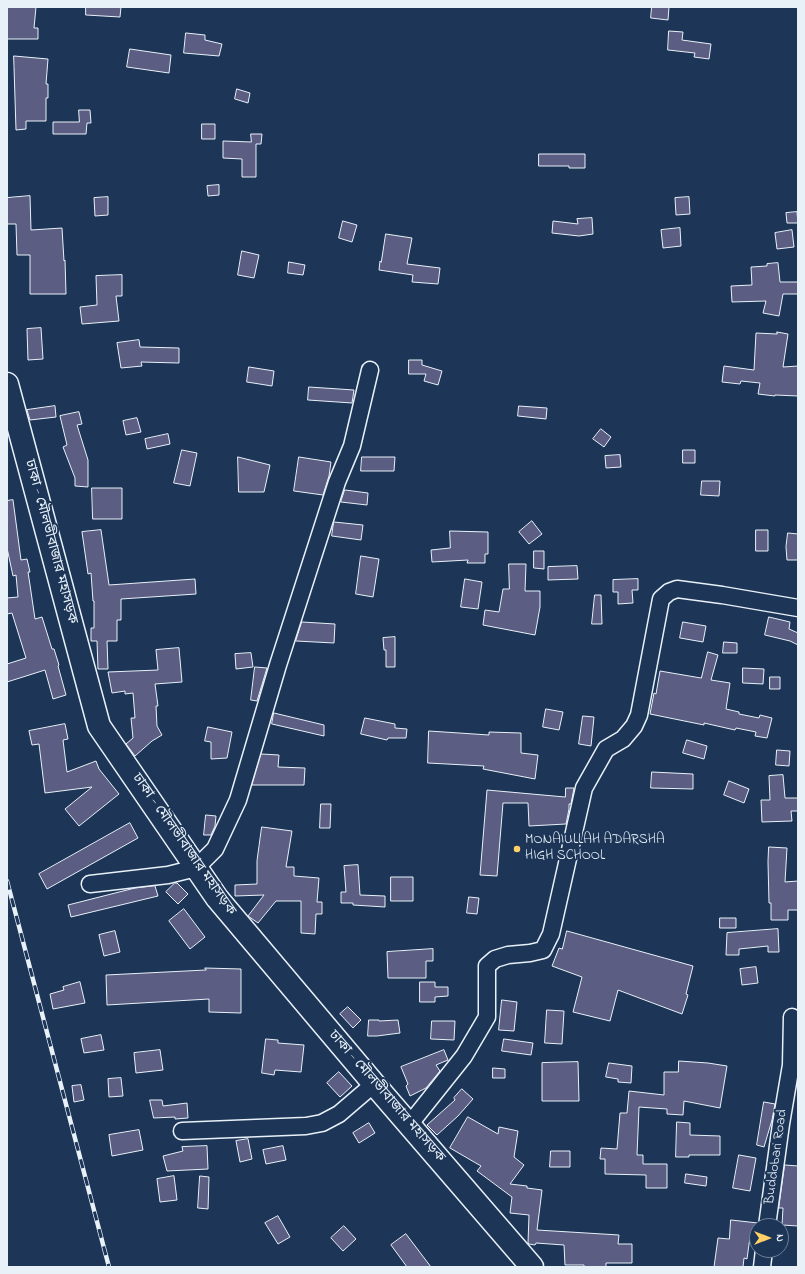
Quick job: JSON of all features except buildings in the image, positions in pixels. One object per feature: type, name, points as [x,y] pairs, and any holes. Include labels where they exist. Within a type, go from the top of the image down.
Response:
[{"type":"highway","name":"ঢাকা - মৌলভীবাজার মহাসড়ক","points":[[7,384],[99,726],[217,898],[374,1084],[532,1267]]},
{"type":"street","points":[[90,884],[168,875],[196,868],[215,849],[238,800],[278,664],[335,490],[352,446],[370,370]]},
{"type":"street","points":[[410,1125],[464,1056],[487,1017],[487,966],[495,959],[508,955],[543,950],[551,934],[584,788],[606,749],[623,739],[634,726],[638,715],[661,599],[676,589],[798,608]]},
{"type":"street","name":"Buddobari Road","points":[[768,1218],[791,1065],[792,1017]]},
{"type":"street","points":[[182,1131],[306,1126],[322,1123],[339,1114],[374,1084]]},
{"type":"railway","points":[[7,881],[109,1267]]},
{"type":"place","name":"MONAIULLAH ADARSHA HIGH SCHOOL","points":[[517,849]]}]
